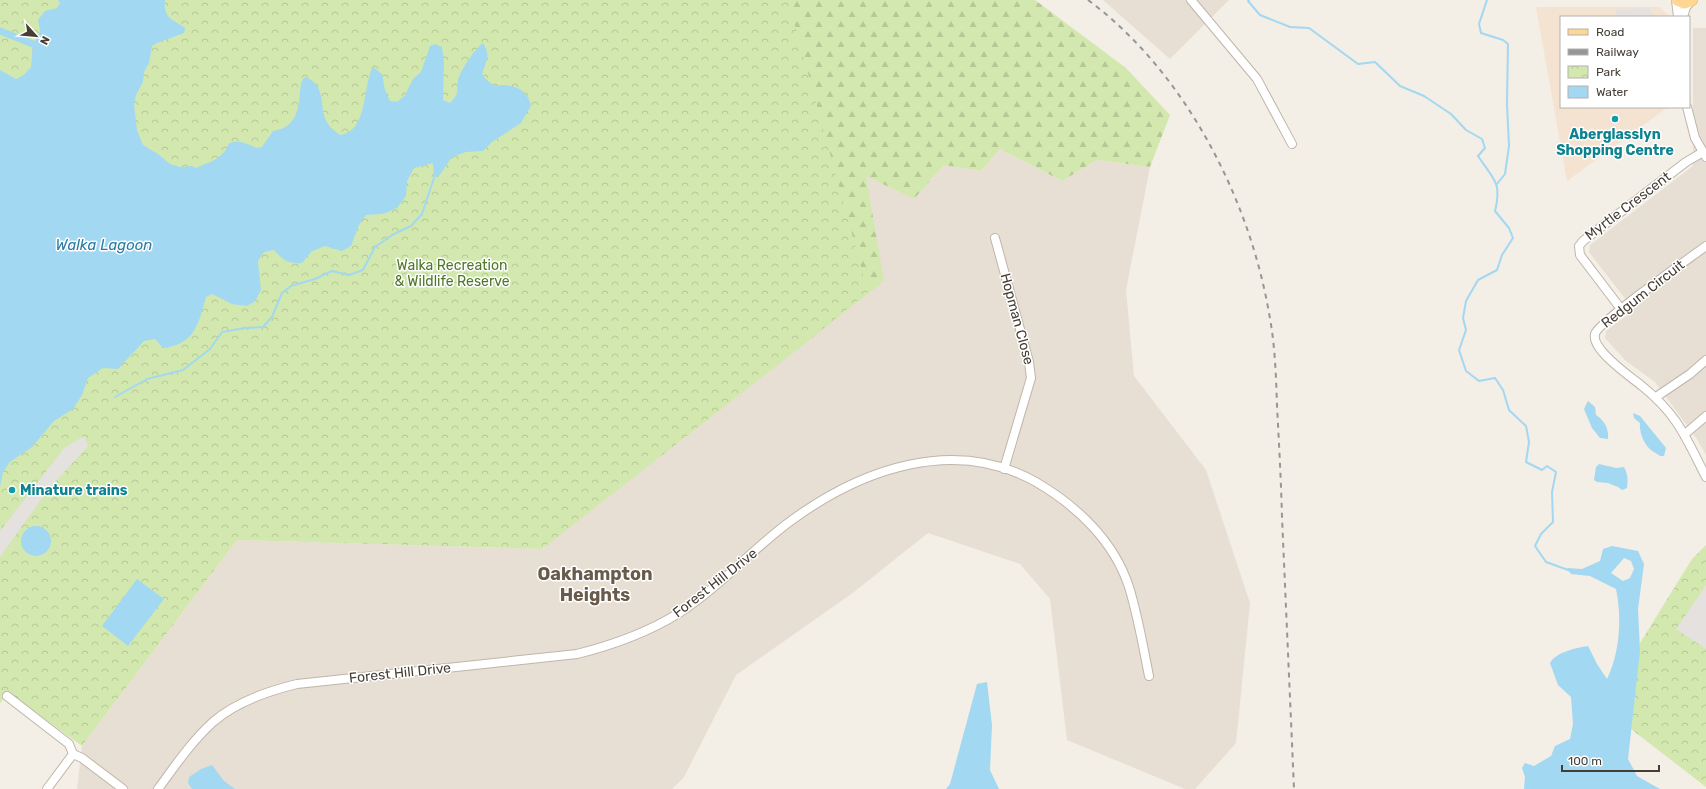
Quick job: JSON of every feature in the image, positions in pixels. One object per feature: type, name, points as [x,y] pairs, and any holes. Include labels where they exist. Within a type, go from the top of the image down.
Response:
[{"type":"main road","points":[[1676,0],[1683,3],[1692,0]]},
{"type":"street","points":[[1191,0],[1257,79],[1292,144]]},
{"type":"street","points":[[1676,0],[1678,16]]},
{"type":"street","points":[[1683,16],[1686,7],[1692,0]]},
{"type":"street","points":[[1687,108],[1693,133],[1704,154]]},
{"type":"street","name":"Myrtle Crescent","points":[[1621,309],[1580,254],[1579,246],[1583,241],[1625,208],[1686,162],[1704,154]]},
{"type":"street","name":"Hopman Close","points":[[995,238],[1030,362],[1031,378],[1004,469]]},
{"type":"street","name":"Redgum Circuit","points":[[1706,246],[1621,309],[1597,329],[1595,337],[1596,342],[1606,355],[1656,397],[1675,419],[1685,434],[1706,477]]},
{"type":"street","points":[[1656,397],[1690,374],[1706,360]]},
{"type":"street","points":[[1685,434],[1706,416]]},
{"type":"street","name":"Forest Hill Drive","points":[[158,789],[185,751],[214,721],[239,705],[268,691],[297,684],[562,655],[598,649],[641,634],[678,614],[712,588],[791,520],[829,495],[871,475],[909,464],[936,460],[967,461],[1004,469],[1030,479],[1068,502],[1084,516],[1104,540],[1118,562],[1128,585],[1138,618],[1148,676]]},
{"type":"street","points":[[7,696],[69,744],[73,754],[82,758],[123,789]]},
{"type":"street","points":[[47,789],[73,754]]},
{"type":"shaded area","points":[[1103,0],[1229,0],[1170,59]]},
{"type":"shaded area","name":"Aberglasslyn Shopping Centre","points":[[1536,7],[1660,7],[1668,16],[1560,16],[1560,108],[1667,108],[1567,181]]},
{"type":"shaded area","points":[[1650,7],[1651,13],[1656,16],[1616,16],[1616,10]]},
{"type":"shaded area","points":[[1693,28],[1706,28],[1706,455],[1697,439],[1655,382],[1626,361],[1605,338],[1606,331],[1634,310],[1589,252],[1590,245],[1693,166]]},
{"type":"shaded area","points":[[1000,149],[1062,181],[1097,160],[1150,167],[1126,290],[1134,376],[1206,470],[1250,603],[1236,743],[1195,789],[1185,789],[1067,740],[1050,599],[1020,564],[928,533],[854,592],[736,675],[684,777],[672,789],[77,789],[82,746],[237,540],[543,549],[865,175],[914,199],[944,165],[981,171]]},
{"type":"shaded area","points":[[84,436],[88,446],[47,491],[0,557],[0,531],[64,448]]},
{"type":"shaded area","points":[[1706,585],[1706,649],[1676,629]]},
{"type":"green space","name":"Walka Recreation & Wildlife Reserve","points":[[0,0],[788,0],[868,292],[793,353],[542,549],[237,540],[82,746],[9,693],[0,703]]},
{"type":"green space","points":[[179,0],[1035,0],[1126,68],[1170,115],[1150,167],[1097,160],[1062,181],[1000,149],[981,171],[944,165],[914,199],[866,176],[884,281],[793,353]]},
{"type":"green space","points":[[1706,545],[1706,787],[1631,729],[1640,643],[1692,559]]},
{"type":"water","name":"Walka Lagoon","points":[[58,0],[165,0],[167,15],[185,28],[184,33],[152,46],[149,63],[144,72],[143,82],[136,95],[134,105],[137,130],[143,145],[158,154],[170,164],[180,167],[192,166],[196,168],[210,162],[220,156],[228,145],[234,142],[242,142],[257,148],[262,147],[273,131],[286,126],[291,122],[297,112],[301,84],[305,77],[316,84],[319,89],[325,118],[329,126],[340,135],[349,132],[356,125],[360,117],[367,85],[373,67],[382,74],[385,90],[390,101],[397,102],[405,95],[413,79],[421,72],[430,46],[435,44],[442,47],[444,61],[443,100],[450,103],[455,97],[458,80],[465,65],[483,43],[487,54],[482,74],[483,76],[494,85],[503,85],[522,90],[530,101],[531,106],[521,123],[492,142],[483,151],[466,152],[452,157],[439,176],[434,178],[433,163],[414,168],[407,181],[406,196],[397,208],[383,214],[366,215],[359,225],[351,246],[342,251],[325,246],[312,251],[302,263],[286,261],[274,250],[264,252],[258,261],[261,290],[255,301],[247,306],[232,304],[212,294],[206,297],[194,332],[182,342],[174,346],[163,348],[155,339],[144,341],[118,369],[103,368],[88,378],[82,395],[73,409],[54,421],[32,447],[10,462],[3,472],[0,487],[0,70],[16,79],[24,75],[31,67],[33,44],[40,31],[38,20],[45,11],[57,8],[60,3]]},
{"type":"water","points":[[1588,401],[1595,407],[1596,415],[1606,426],[1608,439],[1600,438],[1592,428],[1584,409]]},
{"type":"water","points":[[1633,413],[1640,416],[1666,448],[1664,456],[1660,456],[1653,452],[1646,445],[1641,434],[1640,423],[1634,418]]},
{"type":"water","points":[[1599,464],[1616,468],[1624,467],[1628,482],[1627,488],[1622,490],[1608,483],[1597,482],[1594,480],[1596,467]]},
{"type":"water","points":[[36,526],[42,527],[50,535],[50,547],[42,555],[36,556],[30,555],[22,547],[21,541],[22,535],[30,527]]},
{"type":"water","points":[[1612,546],[1638,551],[1644,564],[1638,609],[1640,651],[1628,759],[1637,776],[1660,789],[1524,789],[1525,777],[1522,768],[1525,763],[1534,766],[1551,756],[1555,746],[1570,739],[1573,724],[1571,697],[1558,685],[1550,663],[1561,653],[1588,646],[1607,679],[1615,658],[1619,635],[1619,612],[1616,589],[1590,576],[1571,574],[1567,568],[1582,569],[1600,561],[1603,549]],"holes":[[[1624,558],[1631,561],[1634,569],[1630,578],[1623,581],[1611,573]]]},
{"type":"water","points":[[137,579],[164,599],[128,646],[102,626]]},
{"type":"water","points":[[987,682],[992,725],[990,770],[999,789],[946,789],[950,784],[977,684]]},
{"type":"water","points":[[212,765],[224,781],[235,789],[192,789],[188,783],[189,777],[201,769]]},
{"type":"waterway","points":[[1249,0],[1248,1],[1260,15],[1290,27],[1309,28],[1358,64],[1375,62],[1400,86],[1424,96],[1451,114],[1466,130],[1482,139],[1485,148],[1478,156],[1492,176],[1497,187],[1498,194],[1495,211],[1509,228],[1513,238],[1502,255],[1497,270],[1478,280],[1466,301],[1463,318],[1466,330],[1459,350],[1466,371],[1479,381],[1495,378],[1503,390],[1509,410],[1526,426],[1529,442],[1526,462],[1542,470],[1547,466],[1556,472],[1552,492],[1553,522],[1541,534],[1535,546],[1546,562],[1571,571]]},
{"type":"waterway","points":[[1487,0],[1479,24],[1481,33],[1503,40],[1508,44],[1507,104],[1509,146],[1505,174],[1497,184]]},
{"type":"waterway","points":[[0,31],[33,44]]},
{"type":"waterway","points":[[115,397],[147,379],[183,370],[210,349],[222,332],[263,327],[272,317],[282,293],[291,286],[315,279],[332,271],[349,275],[363,270],[375,247],[392,235],[411,226],[422,214],[434,178]]},
{"type":"railway","points":[[1088,0],[1123,29],[1154,63],[1182,100],[1207,140],[1228,182],[1246,225],[1259,269],[1269,313],[1275,360],[1294,789]]},
{"type":"place","name":"Aberglasslyn Shopping Centre","points":[[1615,119]]},
{"type":"place","name":"Minature trains","points":[[12,490]]},
{"type":"district","name":"Oakhampton Heights","points":[[595,584]]}]
